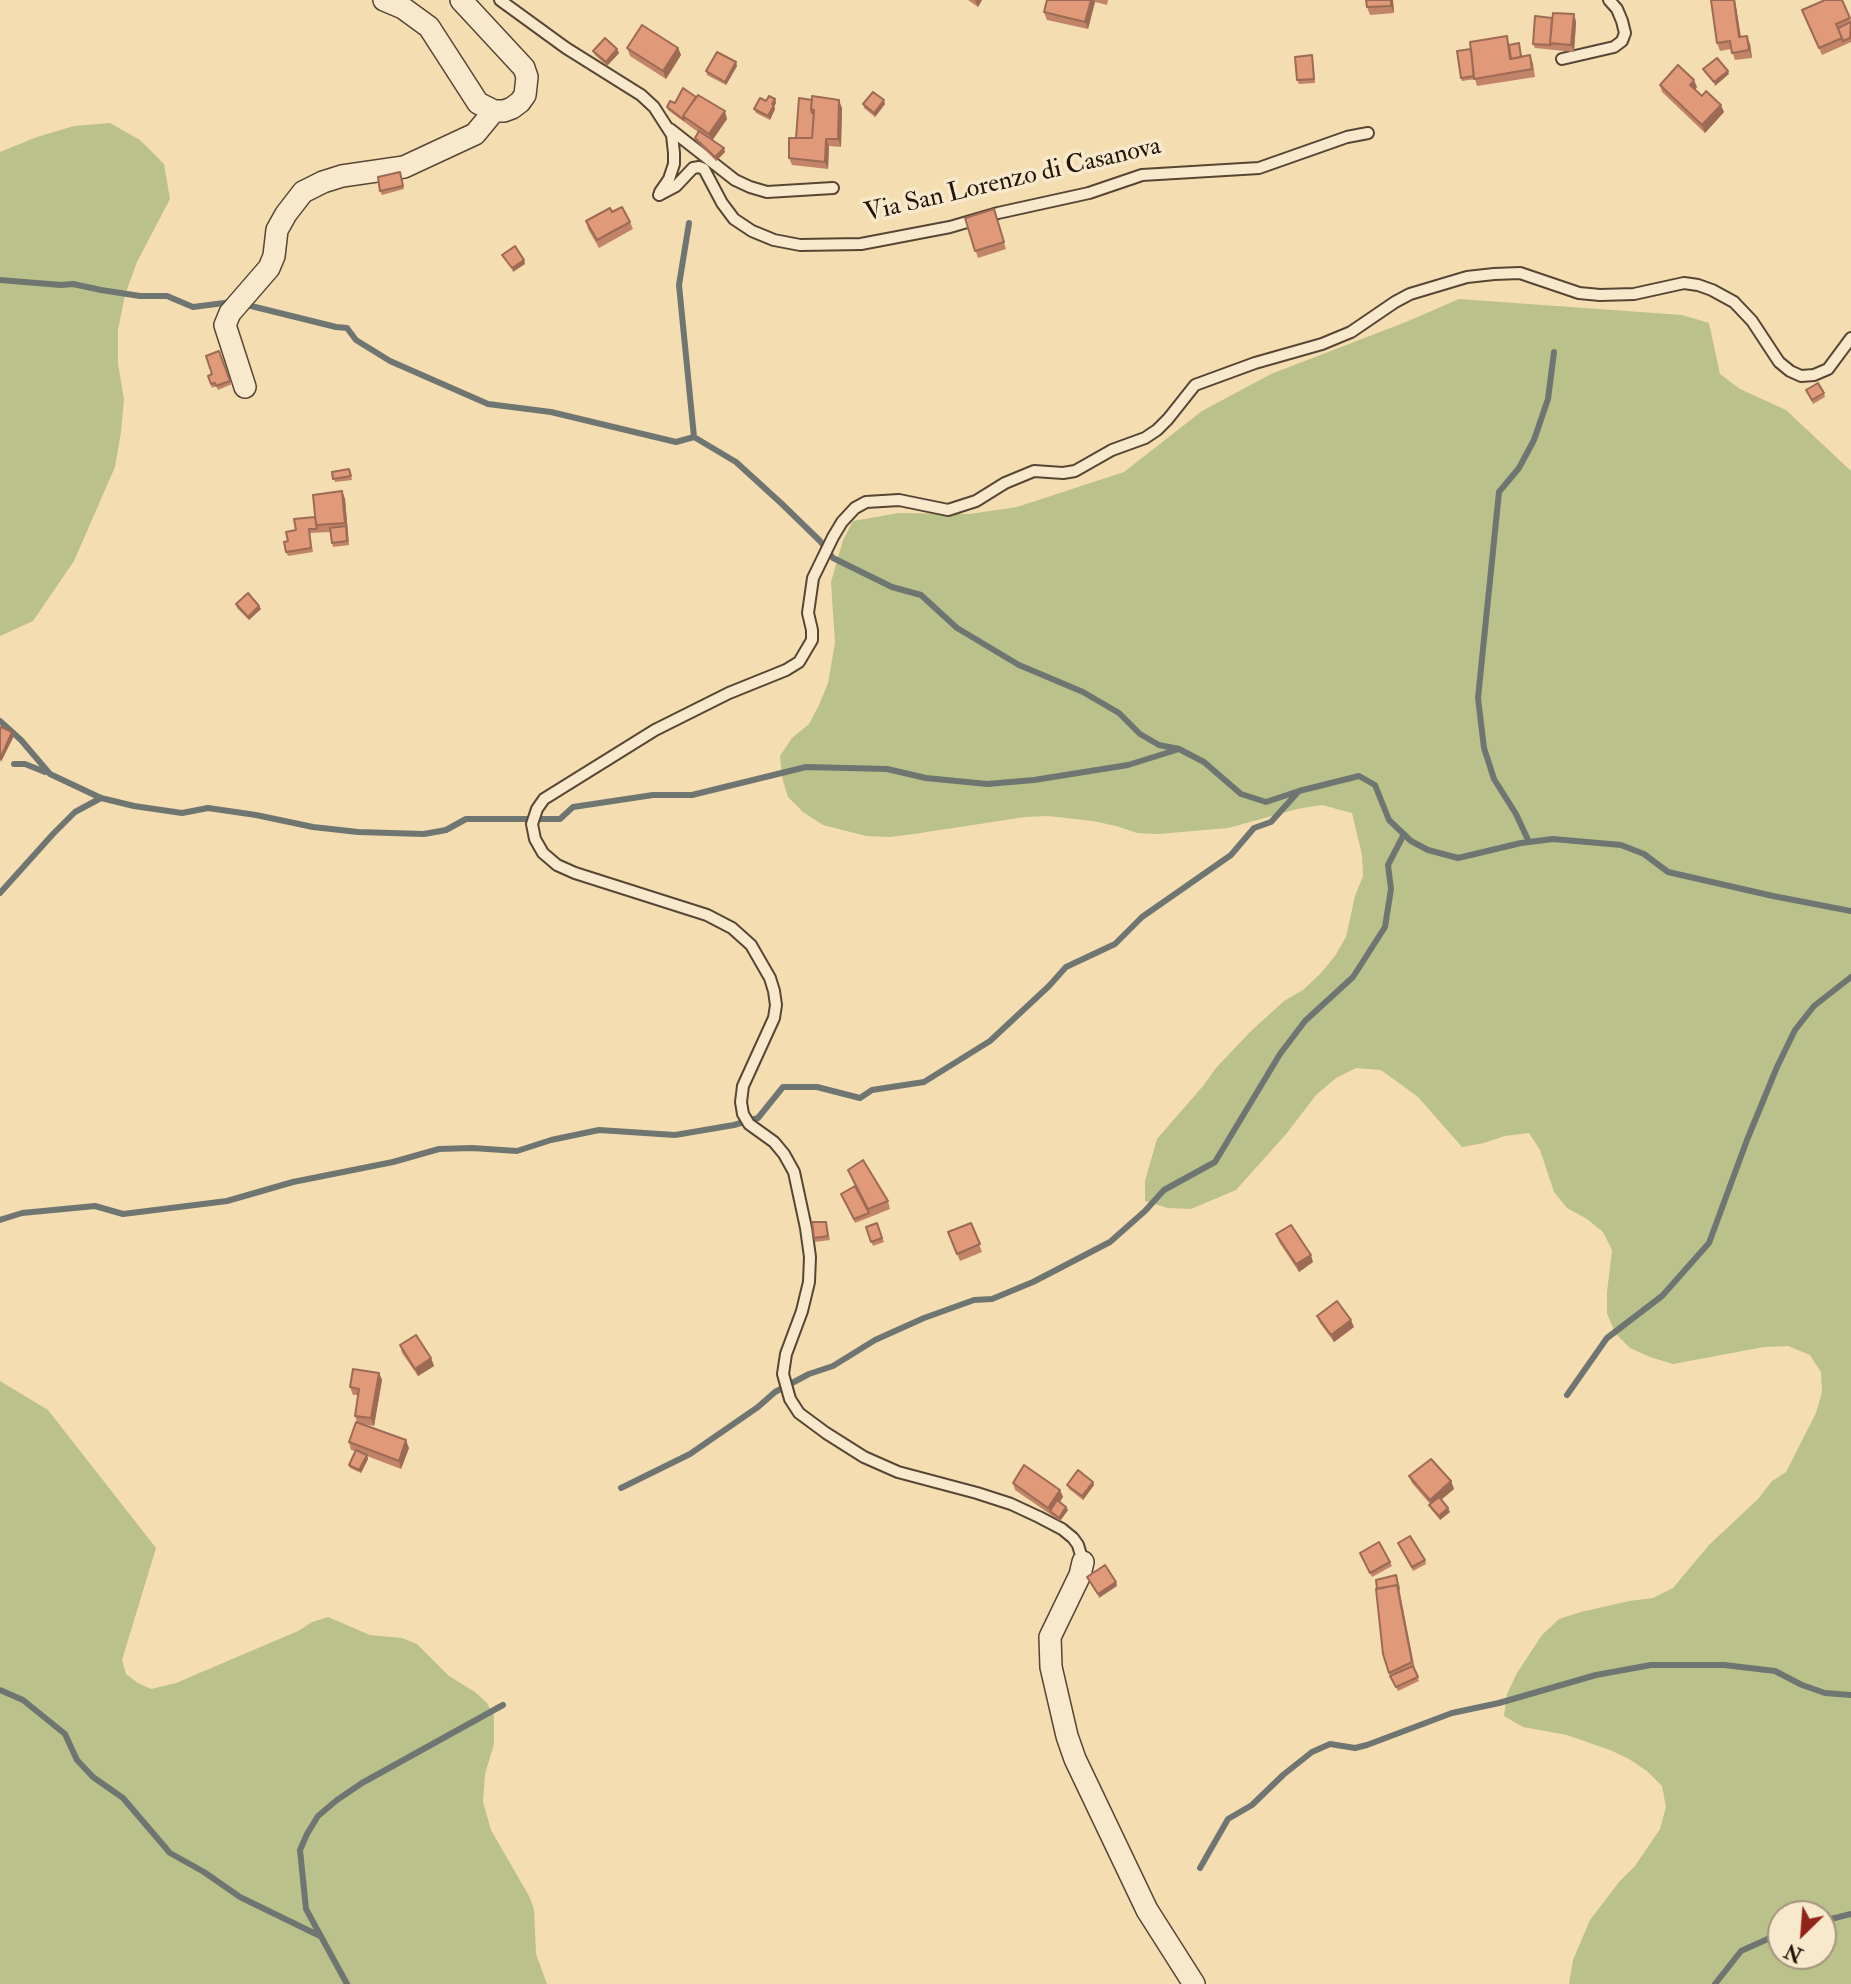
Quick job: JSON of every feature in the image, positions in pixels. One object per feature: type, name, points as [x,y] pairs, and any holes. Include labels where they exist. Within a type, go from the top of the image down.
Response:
[{"type":"street","points":[[384,0],[404,8],[429,27],[478,103],[494,111],[503,111],[520,102],[527,86],[524,68],[461,0]]},
{"type":"street","points":[[245,387],[225,325],[230,313],[269,268],[274,256],[277,230],[303,192],[342,176],[404,167],[475,134],[494,111]]},
{"type":"street","points":[[1083,1562],[1080,1575],[1050,1637],[1051,1667],[1067,1736],[1075,1759],[1147,1910],[1194,1984]]},
{"type":"lane","points":[[499,0],[566,48],[640,95],[654,107],[669,128],[735,180],[767,192],[833,188]]},
{"type":"lane","points":[[1562,58],[1614,47],[1622,41],[1625,33],[1622,21],[1609,0]]},
{"type":"lane","name":"Via San Lorenzo di Casanova","points":[[669,128],[674,144],[674,164],[666,186],[659,195],[676,186],[693,168],[699,167],[704,169],[734,219],[752,230],[774,240],[800,245],[832,246],[861,244],[950,227],[998,213],[1089,193],[1142,176],[1259,168],[1340,139],[1368,133]]},
{"type":"lane","points":[[1083,1562],[1079,1545],[1051,1523],[1011,1504],[898,1472],[864,1457],[799,1413],[790,1399],[783,1374],[786,1354],[802,1311],[809,1282],[810,1257],[806,1228],[794,1172],[785,1154],[774,1142],[749,1124],[743,1114],[741,1102],[743,1086],[774,1018],[776,1004],[770,978],[751,945],[732,928],[707,915],[575,873],[557,864],[543,853],[535,839],[532,824],[537,809],[544,799],[655,730],[799,662],[812,640],[808,613],[813,578],[833,537],[855,508],[866,502],[899,500],[948,510],[976,501],[1005,483],[1034,471],[1075,471],[1112,450],[1145,438],[1157,430],[1195,385],[1351,332],[1410,294],[1467,276],[1520,273],[1579,293],[1600,295],[1634,294],[1684,283],[1698,285],[1734,302],[1752,321],[1779,362],[1801,376],[1814,375],[1828,369],[1851,338]]},
{"type":"green space","points":[[110,123],[140,140],[164,164],[170,199],[137,262],[125,295],[118,330],[118,364],[124,399],[115,467],[74,561],[33,621],[0,636],[0,152],[74,126]]},
{"type":"green space","points":[[1459,299],[1682,315],[1709,323],[1720,374],[1740,389],[1786,410],[1851,471],[1851,1984],[1569,1984],[1573,1960],[1590,1920],[1635,1866],[1660,1829],[1666,1807],[1662,1786],[1647,1771],[1610,1750],[1567,1735],[1523,1727],[1504,1716],[1507,1694],[1517,1673],[1542,1635],[1559,1619],[1629,1601],[1653,1598],[1673,1588],[1709,1545],[1758,1499],[1772,1481],[1786,1472],[1816,1413],[1822,1392],[1821,1372],[1810,1355],[1788,1346],[1764,1347],[1673,1364],[1630,1348],[1615,1333],[1607,1313],[1612,1250],[1603,1232],[1567,1208],[1554,1192],[1540,1150],[1529,1133],[1462,1147],[1418,1097],[1381,1070],[1356,1068],[1336,1078],[1316,1095],[1287,1133],[1236,1190],[1191,1209],[1168,1208],[1145,1201],[1145,1181],[1157,1139],[1250,1032],[1284,1001],[1303,990],[1321,973],[1346,937],[1355,896],[1363,876],[1362,855],[1352,813],[1322,805],[1228,828],[1158,834],[1137,833],[1093,821],[1048,816],[1025,817],[889,837],[866,836],[823,825],[803,812],[788,797],[780,756],[792,738],[809,724],[828,683],[835,643],[831,582],[843,540],[853,521],[899,513],[970,514],[1017,507],[1124,472],[1202,411],[1271,374]]},
{"type":"green space","points":[[0,1381],[48,1410],[156,1548],[122,1660],[126,1674],[138,1683],[151,1689],[176,1683],[328,1617],[370,1635],[402,1638],[417,1644],[449,1676],[487,1703],[494,1716],[494,1744],[485,1774],[483,1802],[491,1830],[534,1909],[536,1954],[547,1984],[0,1984]]},
{"type":"building","points":[[1047,0],[1091,0],[1085,22],[1044,12]]},
{"type":"building","points":[[1366,0],[1391,0],[1391,6],[1367,7]]},
{"type":"building","points":[[1711,0],[1734,0],[1739,37],[1747,36],[1749,50],[1732,53],[1730,41],[1717,43]]},
{"type":"building","points":[[1825,0],[1842,0],[1850,18],[1836,24],[1842,38],[1819,48],[1802,10]]},
{"type":"building","points":[[1553,13],[1574,14],[1571,45],[1550,43]]},
{"type":"building","points":[[1535,16],[1552,18],[1551,45],[1533,44]]},
{"type":"building","points":[[1851,22],[1850,38],[1843,41],[1838,28]]},
{"type":"building","points":[[642,25],[678,48],[663,71],[627,48]]},
{"type":"building","points":[[1507,36],[1510,59],[1530,55],[1532,69],[1474,79],[1470,42]]},
{"type":"building","points":[[605,38],[617,49],[606,62],[593,51]]},
{"type":"building","points":[[1519,43],[1521,57],[1511,59],[1509,45]]},
{"type":"building","points":[[1471,49],[1474,76],[1461,78],[1457,51]]},
{"type":"building","points":[[717,52],[736,62],[725,82],[706,71]]},
{"type":"building","points":[[1312,55],[1314,79],[1297,80],[1295,57]]},
{"type":"building","points":[[1717,58],[1728,71],[1714,82],[1703,69]]},
{"type":"building","points":[[1678,65],[1694,80],[1690,85],[1702,96],[1706,91],[1721,105],[1702,125],[1660,85]]},
{"type":"building","points":[[683,88],[696,97],[683,116],[684,120],[667,107],[670,101],[675,103]]},
{"type":"building","points":[[873,92],[884,100],[874,113],[863,104]]},
{"type":"building","points":[[698,95],[725,111],[709,134],[683,116]]},
{"type":"building","points":[[769,96],[775,99],[768,116],[754,109],[760,98],[766,101]]},
{"type":"building","points":[[812,96],[839,100],[838,139],[826,139],[825,162],[789,158],[789,138],[812,138]]},
{"type":"building","points":[[799,98],[812,100],[812,138],[796,138]]},
{"type":"building","points":[[699,131],[724,148],[715,157],[695,138]]},
{"type":"building","points":[[400,172],[403,186],[380,191],[378,177]]},
{"type":"building","points":[[622,207],[630,222],[597,240],[586,221],[610,208],[612,212]]},
{"type":"building","points":[[994,209],[1004,242],[975,251],[965,218]]},
{"type":"building","points":[[515,246],[524,260],[512,268],[502,255]]},
{"type":"building","points":[[219,351],[230,381],[216,386],[215,383],[211,384],[208,376],[212,374],[206,356]]},
{"type":"building","points":[[1818,383],[1824,393],[1812,400],[1806,390]]},
{"type":"building","points":[[349,469],[351,476],[333,479],[332,472]]},
{"type":"building","points":[[342,491],[345,523],[316,525],[313,495]]},
{"type":"building","points":[[315,517],[317,529],[309,529],[311,548],[286,552],[286,532],[296,530],[294,519]]},
{"type":"building","points":[[346,526],[347,541],[332,543],[330,528]]},
{"type":"building","points":[[248,593],[259,606],[248,617],[236,604]]},
{"type":"building","points":[[1,727],[12,732],[0,759],[0,730]]},
{"type":"building","points":[[863,1160],[888,1201],[868,1209],[848,1170]]},
{"type":"building","points":[[855,1186],[869,1213],[854,1219],[841,1194]]},
{"type":"building","points":[[812,1222],[826,1222],[828,1236],[814,1238]]},
{"type":"building","points":[[877,1223],[882,1238],[871,1242],[866,1227]]},
{"type":"building","points":[[971,1223],[980,1244],[957,1254],[948,1232]]},
{"type":"building","points":[[1291,1225],[1311,1255],[1296,1264],[1276,1234]]},
{"type":"building","points":[[1337,1301],[1351,1320],[1331,1335],[1317,1316]]},
{"type":"building","points":[[416,1335],[431,1358],[415,1369],[400,1345]]},
{"type":"building","points":[[353,1369],[379,1373],[371,1418],[355,1416],[359,1389],[350,1387]]},
{"type":"building","points":[[356,1422],[406,1440],[399,1461],[349,1442]]},
{"type":"building","points":[[356,1450],[367,1455],[359,1470],[349,1465]]},
{"type":"building","points":[[1431,1459],[1451,1481],[1430,1500],[1409,1476]]},
{"type":"building","points":[[1024,1465],[1060,1490],[1048,1508],[1013,1483]]},
{"type":"building","points":[[1078,1470],[1093,1482],[1082,1496],[1067,1485]]},
{"type":"building","points":[[1439,1497],[1448,1508],[1439,1516],[1429,1505]]},
{"type":"building","points":[[1057,1500],[1066,1507],[1059,1518],[1050,1511]]},
{"type":"building","points":[[1410,1536],[1425,1560],[1412,1567],[1398,1543]]},
{"type":"building","points":[[1379,1542],[1390,1562],[1370,1573],[1360,1553]]},
{"type":"building","points":[[1105,1565],[1116,1582],[1098,1594],[1087,1577]]},
{"type":"building","points":[[1396,1575],[1399,1589],[1397,1585],[1377,1589],[1376,1580]]},
{"type":"building","points":[[1397,1585],[1412,1662],[1389,1673],[1383,1654],[1376,1589]]},
{"type":"building","points":[[1413,1666],[1418,1677],[1396,1687],[1390,1676]]},
{"type":"waterway","points":[[689,223],[679,285],[694,437]]},
{"type":"waterway","points":[[0,280],[73,284],[140,296],[167,296],[193,307],[232,302]]},
{"type":"waterway","points":[[243,304],[347,328],[356,340],[390,361],[488,404],[551,412],[676,442],[694,437],[736,462],[820,541],[833,558],[892,587],[921,595],[957,628],[1019,665],[1083,692],[1119,713],[1140,734],[1159,745],[1179,749],[1204,762],[1241,794],[1266,802],[1359,776],[1375,785],[1389,820],[1411,841],[1428,850],[1458,858],[1521,843],[1553,839],[1621,845],[1644,854],[1668,872],[1851,911]]},
{"type":"waterway","points":[[1529,842],[1516,814],[1494,779],[1484,748],[1478,698],[1499,492],[1519,468],[1534,440],[1548,399],[1554,352]]},
{"type":"waterway","points":[[0,721],[21,740],[50,774],[101,798],[182,813],[208,808],[313,827],[358,832],[424,834],[446,830],[466,819],[560,819],[573,807],[653,795],[692,795],[806,767],[887,769],[926,778],[987,784],[1034,780],[1128,765],[1176,750]]},
{"type":"waterway","points":[[14,764],[25,764],[45,772]]},
{"type":"waterway","points":[[0,1220],[22,1213],[95,1206],[123,1214],[227,1201],[293,1182],[393,1162],[439,1149],[517,1151],[551,1140],[599,1130],[675,1135],[734,1125],[758,1118],[783,1087],[817,1087],[860,1098],[872,1090],[924,1082],[990,1041],[1066,967],[1115,944],[1142,917],[1231,855],[1254,828],[1271,822],[1298,792]]},
{"type":"waterway","points":[[0,893],[75,812],[101,798]]},
{"type":"waterway","points":[[621,1488],[690,1454],[758,1407],[775,1392],[809,1374],[833,1366],[875,1340],[924,1318],[974,1300],[992,1299],[1033,1282],[1110,1242],[1164,1190],[1215,1162],[1280,1054],[1305,1021],[1353,977],[1385,927],[1391,889],[1388,865],[1404,834]]},
{"type":"waterway","points":[[1567,1395],[1607,1338],[1662,1296],[1709,1243],[1747,1140],[1795,1030],[1814,1006],[1851,977]]},
{"type":"waterway","points":[[1200,1868],[1228,1819],[1252,1805],[1312,1752],[1330,1744],[1355,1748],[1452,1713],[1499,1703],[1596,1675],[1651,1665],[1724,1665],[1775,1671],[1825,1693],[1851,1695]]},
{"type":"waterway","points":[[0,1690],[23,1700],[65,1734],[77,1760],[93,1777],[123,1798],[170,1853],[240,1897],[320,1936]]},
{"type":"waterway","points":[[347,1984],[306,1909],[300,1850],[307,1834],[318,1816],[362,1783],[503,1705]]},
{"type":"waterway","points":[[1837,1918],[1851,1914]]},
{"type":"waterway","points":[[1715,1984],[1741,1951],[1767,1939]]}]
